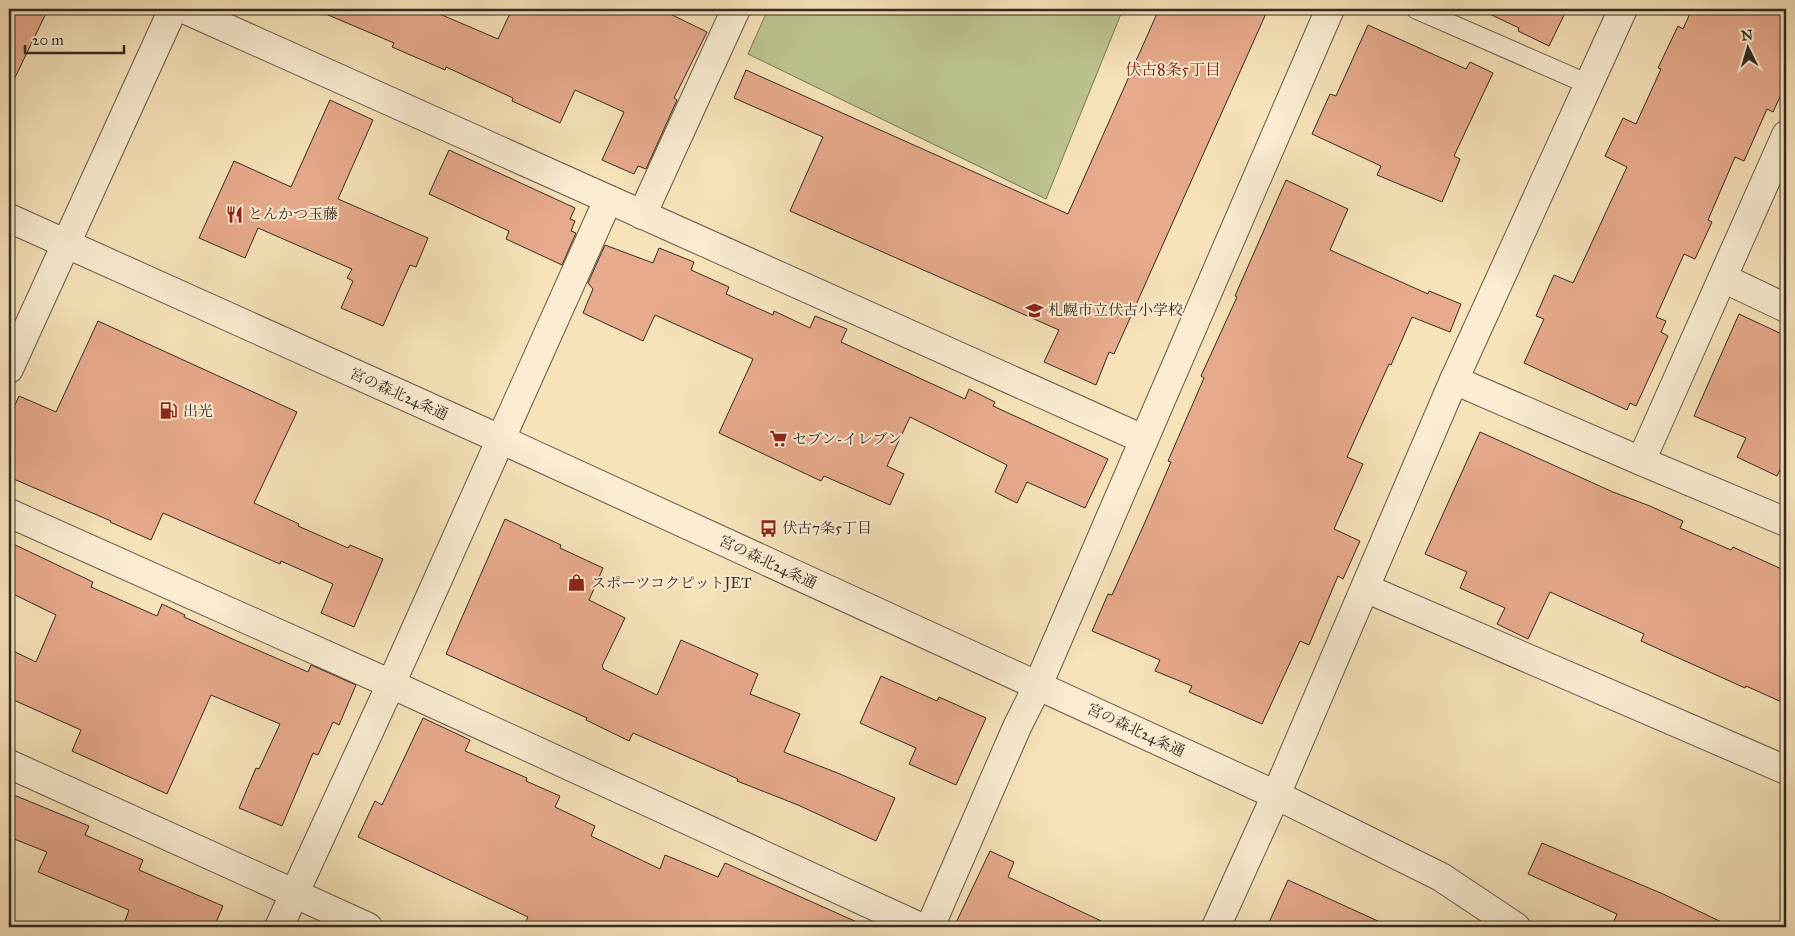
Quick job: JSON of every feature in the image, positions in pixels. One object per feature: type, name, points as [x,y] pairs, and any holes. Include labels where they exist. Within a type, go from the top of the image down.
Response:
[{"type":"street","points":[[9,369],[172,9]]},
{"type":"street","points":[[184,9],[1143,439]]},
{"type":"street","points":[[930,927],[1017,727],[1038,685],[1330,9]]},
{"type":"street","points":[[1216,927],[1276,794],[1454,380],[1623,9]]},
{"type":"street","points":[[642,215],[731,10]]},
{"type":"street","points":[[1641,461],[1786,135]]},
{"type":"street","points":[[279,927],[391,684],[608,200]]},
{"type":"street","name":"宮の森北24条通","points":[[9,218],[500,439],[1276,794],[1440,877],[1516,927]]},
{"type":"street","points":[[1723,278],[1786,308]]},
{"type":"street","points":[[1454,380],[1786,522]]},
{"type":"street","points":[[9,513],[391,684],[920,927]]},
{"type":"street","points":[[1365,588],[1786,770]]},
{"type":"street","points":[[9,764],[368,927]]},
{"type":"lane","points":[[1416,9],[1588,84]]},
{"type":"green space","points":[[768,9],[1123,9],[1046,199],[748,54]]},
{"type":"building","points":[[9,9],[48,9],[9,90]]},
{"type":"building","points":[[314,9],[428,9],[498,39],[512,9],[660,9],[707,32],[674,98],[677,100],[646,169],[638,166],[634,174],[602,160],[624,112],[575,90],[560,123],[512,101],[513,98],[446,67],[445,70],[392,47],[394,43]]},
{"type":"building","points":[[1159,9],[1268,9],[1114,354],[1109,352],[1096,385],[1044,362],[1059,330],[790,211],[823,137],[734,98],[746,70],[1068,214]]},
{"type":"building","points":[[1479,9],[1567,9],[1549,46],[1518,31],[1519,28]]},
{"type":"building","points":[[1692,9],[1786,9],[1786,84],[1773,112],[1767,109],[1744,161],[1735,157],[1708,220],[1712,222],[1695,259],[1684,254],[1656,317],[1666,321],[1661,332],[1668,336],[1636,406],[1630,403],[1627,410],[1524,363],[1544,319],[1536,316],[1554,275],[1573,283],[1627,167],[1605,156],[1623,118],[1636,124],[1661,69],[1658,68],[1678,26],[1683,29]]},
{"type":"building","points":[[1368,25],[1466,69],[1470,62],[1493,73],[1454,156],[1460,159],[1442,202],[1377,175],[1381,166],[1312,134],[1330,94],[1336,96]]},
{"type":"building","points":[[330,100],[373,120],[338,199],[428,238],[416,267],[410,265],[383,326],[341,308],[353,281],[347,278],[352,269],[258,228],[245,258],[199,238],[234,161],[291,187]]},
{"type":"building","points":[[449,150],[575,208],[570,219],[575,221],[571,231],[576,233],[562,265],[506,239],[509,231],[429,194]]},
{"type":"building","points":[[1286,180],[1348,209],[1330,250],[1428,294],[1429,291],[1461,304],[1450,332],[1412,317],[1391,365],[1389,364],[1347,457],[1363,464],[1334,529],[1360,541],[1343,579],[1338,576],[1309,645],[1300,641],[1262,724],[1189,692],[1192,686],[1155,671],[1160,660],[1092,631],[1108,594],[1112,595],[1171,462],[1168,461],[1204,378],[1201,376],[1237,297],[1235,296]]},
{"type":"building","points":[[605,245],[653,263],[659,248],[694,262],[691,270],[729,287],[726,294],[773,315],[774,311],[810,328],[815,316],[847,329],[841,342],[965,399],[969,389],[995,402],[993,406],[1108,459],[1085,508],[1027,482],[1017,503],[995,492],[1007,465],[910,417],[887,466],[904,474],[890,505],[824,476],[821,481],[719,433],[753,359],[655,315],[643,341],[583,313],[593,289],[588,283]]},
{"type":"building","points":[[1739,314],[1786,336],[1786,457],[1777,476],[1737,457],[1746,438],[1694,416]]},
{"type":"building","points":[[98,321],[297,412],[254,503],[299,524],[298,526],[348,548],[350,545],[383,559],[354,627],[321,613],[333,584],[281,561],[280,564],[163,513],[151,540],[9,477],[9,418],[19,396],[56,412]]},
{"type":"building","points":[[1480,432],[1613,492],[1683,521],[1680,528],[1731,550],[1733,547],[1786,571],[1786,704],[1746,686],[1745,688],[1641,641],[1644,634],[1550,592],[1528,639],[1497,624],[1505,608],[1460,588],[1467,572],[1425,554]]},
{"type":"building","points":[[505,519],[561,545],[560,548],[603,568],[589,600],[625,618],[602,666],[603,669],[657,695],[681,640],[758,674],[750,694],[800,714],[784,752],[895,798],[876,841],[798,805],[737,781],[738,779],[633,733],[629,741],[586,720],[587,718],[446,654]]},
{"type":"building","points":[[9,542],[93,582],[91,587],[157,616],[162,604],[185,615],[184,617],[308,672],[311,665],[356,685],[339,725],[333,722],[318,755],[313,753],[282,826],[239,808],[256,768],[259,769],[280,724],[211,695],[167,794],[72,751],[81,730],[9,698],[9,649],[36,662],[56,615],[9,592]]},
{"type":"building","points":[[881,676],[937,701],[939,697],[986,718],[956,785],[909,764],[916,748],[860,723]]},
{"type":"building","points":[[423,718],[470,740],[465,751],[527,778],[526,781],[560,796],[555,807],[595,826],[591,836],[660,869],[665,855],[718,877],[725,863],[868,927],[523,927],[528,917],[358,837],[375,801],[382,805]]},
{"type":"building","points":[[9,793],[89,826],[85,835],[143,860],[139,870],[223,906],[214,927],[139,927],[125,921],[129,910],[38,872],[47,852],[9,837]]},
{"type":"building","points":[[1542,843],[1663,894],[1732,927],[1628,927],[1614,921],[1617,914],[1528,874]]},
{"type":"building","points":[[990,851],[1014,862],[1008,877],[1114,927],[954,927]]},
{"type":"building","points":[[1288,880],[1391,927],[1267,927]]},
{"type":"place","name":"とんかつ玉藤","points":[[234,214]]},
{"type":"place","name":"札幌市立伏古小学校","points":[[1034,310]]},
{"type":"place","name":"出光","points":[[169,411]]},
{"type":"place","name":"セブン-イレブン","points":[[778,439]]},
{"type":"place","name":"伏古7条5丁目","points":[[768,528]]},
{"type":"place","name":"スポーツコクピットJET","points":[[577,583]]},
{"type":"district","name":"伏古8条5丁目","points":[[1173,69]]}]
